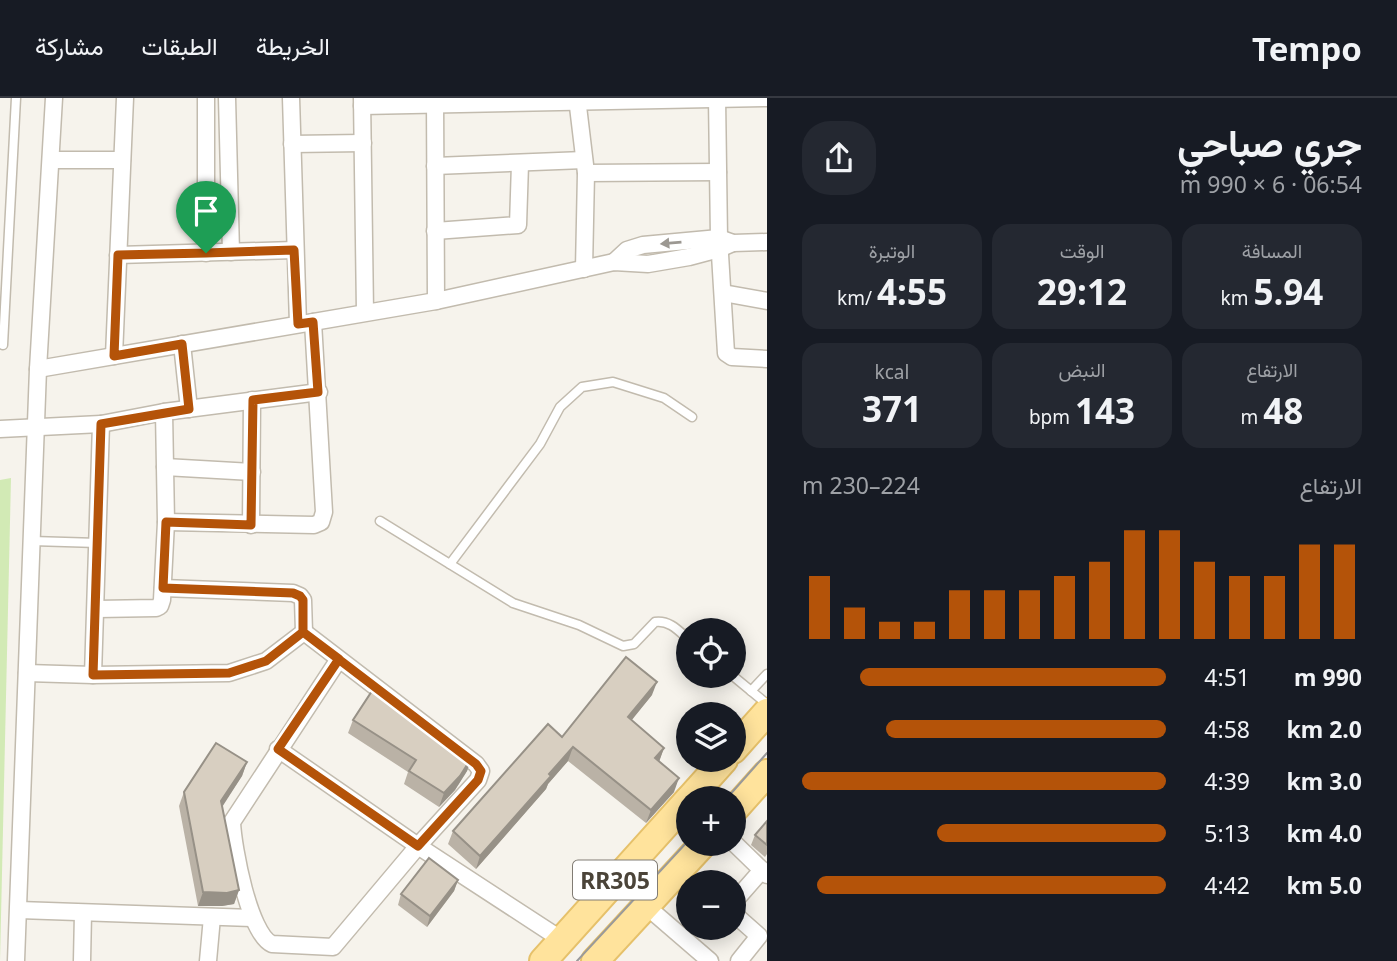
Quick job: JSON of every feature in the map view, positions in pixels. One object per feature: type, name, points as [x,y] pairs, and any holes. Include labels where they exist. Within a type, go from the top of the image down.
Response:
[{"type":"main road","points":[[746,735],[767,712]]},
{"type":"main road","name":"RR305","points":[[701,786],[713,772]]},
{"type":"main road","points":[[746,797],[767,774]]},
{"type":"main road","name":"RR305","points":[[543,961],[676,813]]},
{"type":"main road","name":"RR305","points":[[595,961],[692,856]]},
{"type":"street","points":[[16,961],[38,369],[54,98]]},
{"type":"street","points":[[114,356],[125,98]]},
{"type":"street","points":[[206,98],[206,253]]},
{"type":"street","points":[[227,98],[231,252]]},
{"type":"street","points":[[166,522],[314,525],[321,522],[324,512],[318,392],[294,250],[291,98]]},
{"type":"street","points":[[365,312],[362,102],[767,98]]},
{"type":"street","points":[[578,99],[585,166],[584,269]]},
{"type":"street","points":[[717,99],[726,353],[732,357],[767,359]]},
{"type":"street","points":[[435,100],[436,301]]},
{"type":"street","points":[[292,144],[363,143]]},
{"type":"street","points":[[51,160],[122,160]]},
{"type":"street","points":[[435,166],[520,164],[718,172]]},
{"type":"street","points":[[435,231],[518,225],[520,164]]},
{"type":"street","points":[[38,369],[436,301],[614,262],[627,250],[643,245],[767,242]]},
{"type":"street","points":[[118,255],[294,250]]},
{"type":"street","points":[[723,293],[767,301]]},
{"type":"street","points":[[182,344],[189,409]]},
{"type":"street","points":[[0,429],[101,424],[164,412],[318,392]]},
{"type":"street","points":[[251,525],[253,400]]},
{"type":"street","points":[[97,609],[160,606],[166,522],[164,412]]},
{"type":"street","points":[[93,675],[101,424]]},
{"type":"street","points":[[164,467],[252,472]]},
{"type":"street","points":[[163,588],[293,593],[303,600],[303,632]]},
{"type":"street","points":[[27,673],[229,673],[266,661],[303,632]]},
{"type":"street","points":[[303,632],[339,659],[476,764],[481,771],[478,780],[333,947],[272,944],[265,941],[251,918],[232,822],[339,659]]},
{"type":"street","points":[[278,749],[418,846],[562,940]]},
{"type":"street","points":[[746,855],[764,872],[746,889]]},
{"type":"street","points":[[645,905],[710,961]]},
{"type":"street","points":[[19,910],[251,918]]},
{"type":"street","points":[[82,961],[83,913]]},
{"type":"street","points":[[208,961],[212,917]]},
{"type":"street","points":[[739,961],[759,936],[746,924]]},
{"type":"lane","points":[[3,345],[16,98]]},
{"type":"lane","points":[[450,564],[540,444],[560,407],[582,387],[613,383],[664,398],[692,416]]},
{"type":"lane","points":[[380,521],[513,603],[579,625],[624,646],[634,644],[655,622],[661,621],[676,630]]},
{"type":"lane","points":[[32,541],[98,543]]},
{"type":"lane","points":[[751,691],[767,674]]},
{"type":"lane","points":[[746,687],[767,704]]},
{"type":"green space","points":[[11,478],[0,961],[0,480]]},
{"type":"building","points":[[626,657],[657,682],[628,717],[664,748],[655,758],[679,778],[651,810],[573,747],[480,856],[453,831],[548,724],[562,737]]},
{"type":"building","points":[[372,691],[472,757],[460,776],[444,793],[409,771],[416,760],[353,720]]},
{"type":"building","points":[[216,743],[247,762],[221,801],[239,890],[227,893],[203,892],[184,792]]},
{"type":"building","points":[[767,821],[767,845],[755,835]]},
{"type":"building","points":[[429,858],[458,880],[430,916],[401,894]]},
{"type":"tram line","points":[[738,786],[767,753]]},
{"type":"tram line","points":[[577,961],[676,854]]},
{"type":"route","points":[[206,253],[118,255],[114,356],[182,344],[189,409],[101,424],[93,675],[229,673],[266,661],[303,632],[476,764],[481,771],[478,780],[418,846],[278,749],[339,659],[303,632],[303,600],[300,596],[293,593],[163,588],[166,522],[251,525],[253,400],[318,392],[313,322],[298,324],[294,250],[206,253]]}]
